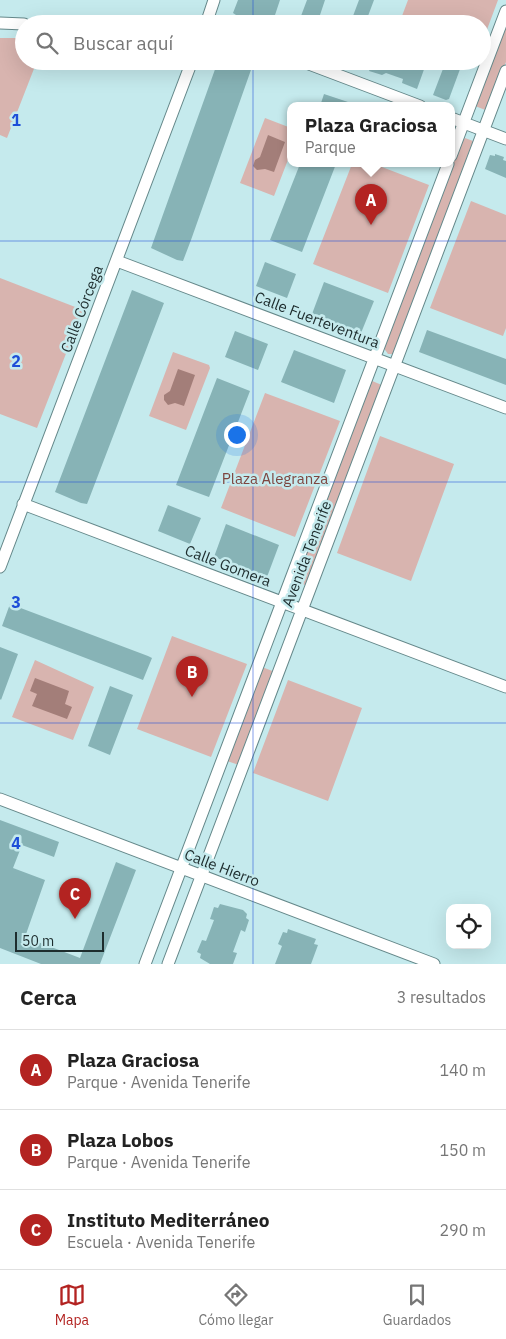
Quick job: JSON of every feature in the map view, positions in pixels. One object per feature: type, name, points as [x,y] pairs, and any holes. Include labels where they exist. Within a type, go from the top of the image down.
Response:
[{"type":"street","points":[[209,15],[214,0]]},
{"type":"street","points":[[491,51],[506,11]]},
{"type":"street","points":[[0,24],[15,24]]},
{"type":"street","name":"Calle Córcega","points":[[0,567],[189,70]]},
{"type":"street","points":[[325,70],[409,102]]},
{"type":"street","points":[[455,146],[484,70]]},
{"type":"street","name":"Avenida Tenerife","points":[[168,964],[506,71]]},
{"type":"street","points":[[455,120],[506,139]]},
{"type":"street","name":"Avenida Tenerife","points":[[145,964],[447,167]]},
{"type":"street","name":"Calle Fuerteventura","points":[[117,261],[506,408]]},
{"type":"street","name":"Calle Gomera","points":[[23,504],[506,687]]},
{"type":"street","name":"Calle Hierro","points":[[0,799],[434,964]]},
{"type":"green space","points":[[408,0],[498,0],[491,19],[491,15],[402,15]]},
{"type":"green space","points":[[506,22],[506,62],[488,111],[475,106],[488,70],[491,70],[491,63]]},
{"type":"green space","points":[[0,38],[15,38],[15,70],[33,70],[7,138],[0,135]]},
{"type":"green space","points":[[265,118],[287,126],[287,162],[274,196],[240,183]]},
{"type":"green space","points":[[465,138],[473,141],[394,354],[388,354],[383,347],[451,167],[455,167],[455,156],[460,143]]},
{"type":"green space","points":[[351,167],[382,167],[429,185],[388,293],[313,264]]},
{"type":"green space","points":[[471,201],[506,215],[506,328],[503,336],[430,308]]},
{"type":"green space","points":[[0,278],[83,310],[37,428],[0,414]]},
{"type":"green space","points":[[173,352],[209,365],[210,368],[186,430],[149,416]]},
{"type":"green space","points":[[370,380],[384,386],[308,586],[294,581]]},
{"type":"green space","name":"Plaza Alegranza","points":[[265,393],[340,421],[295,537],[221,508]]},
{"type":"green space","name":"Plaza Alegranza","points":[[380,436],[454,464],[411,581],[337,553]]},
{"type":"green space","points":[[172,636],[247,664],[211,757],[137,729]]},
{"type":"green space","points":[[35,660],[94,687],[73,740],[12,717]]},
{"type":"green space","points":[[262,667],[275,672],[239,765],[227,761]]},
{"type":"green space","points":[[288,680],[362,708],[328,801],[253,773]]},
{"type":"shaded area","points":[[268,135],[285,142],[274,172],[265,169],[257,170],[253,166],[255,160],[260,157]]},
{"type":"shaded area","points":[[178,369],[195,375],[184,406],[175,403],[168,405],[164,400],[164,395],[170,391]]},
{"type":"shaded area","points":[[35,678],[69,691],[65,704],[72,707],[67,719],[32,706],[37,694],[30,691]]},
{"type":"building","points":[[238,0],[280,0],[275,15],[236,15],[233,13]]},
{"type":"building","points":[[307,0],[325,0],[320,15],[301,15]]},
{"type":"building","points":[[359,0],[374,0],[368,15],[353,15]]},
{"type":"building","points":[[215,70],[251,70],[183,261],[151,248]]},
{"type":"building","points":[[424,70],[417,89],[402,83],[403,79],[386,73],[382,75],[369,71]]},
{"type":"building","points":[[443,70],[460,70],[449,99],[446,100],[433,95]]},
{"type":"building","points":[[324,94],[348,102],[321,102]]},
{"type":"building","points":[[495,154],[504,157],[503,160],[506,161],[506,178],[485,169],[490,155],[495,156]]},
{"type":"building","points":[[299,167],[335,167],[302,252],[270,240]]},
{"type":"building","points":[[265,262],[296,274],[287,298],[256,286]]},
{"type":"building","points":[[324,282],[374,301],[361,333],[312,314]]},
{"type":"building","points":[[132,290],[164,303],[87,504],[81,503],[55,492]]},
{"type":"building","points":[[427,330],[506,359],[506,385],[419,352]]},
{"type":"building","points":[[235,331],[268,344],[258,370],[225,357]]},
{"type":"building","points":[[294,350],[346,370],[334,403],[281,382]]},
{"type":"building","points":[[217,378],[250,391],[209,497],[176,485]]},
{"type":"building","points":[[168,505],[201,518],[190,544],[158,531]]},
{"type":"building","points":[[226,524],[279,545],[267,577],[214,557]]},
{"type":"building","points":[[10,604],[152,658],[143,680],[2,626]]},
{"type":"building","points":[[0,647],[18,654],[1,700],[0,699]]},
{"type":"building","points":[[110,686],[133,695],[110,755],[88,746]]},
{"type":"building","points":[[0,820],[59,842],[54,857],[22,845],[13,868],[45,880],[25,937],[80,958],[116,862],[136,870],[100,964],[41,964],[0,948]]},
{"type":"building","points":[[220,904],[243,910],[247,914],[246,918],[249,920],[245,932],[241,930],[233,952],[237,953],[233,964],[210,964],[200,958],[201,954],[197,952],[202,940],[206,941],[214,920],[210,919],[214,907],[218,908]]},
{"type":"building","points":[[288,929],[316,939],[314,944],[318,945],[311,964],[275,964],[282,946],[278,944],[283,932],[287,933]]},
{"type":"place","name":"Plaza Graciosa","points":[[371,225]]},
{"type":"place","name":"Plaza Lobos","points":[[192,697]]},
{"type":"place","name":"Instituto Mediterráneo","points":[[75,919]]}]
